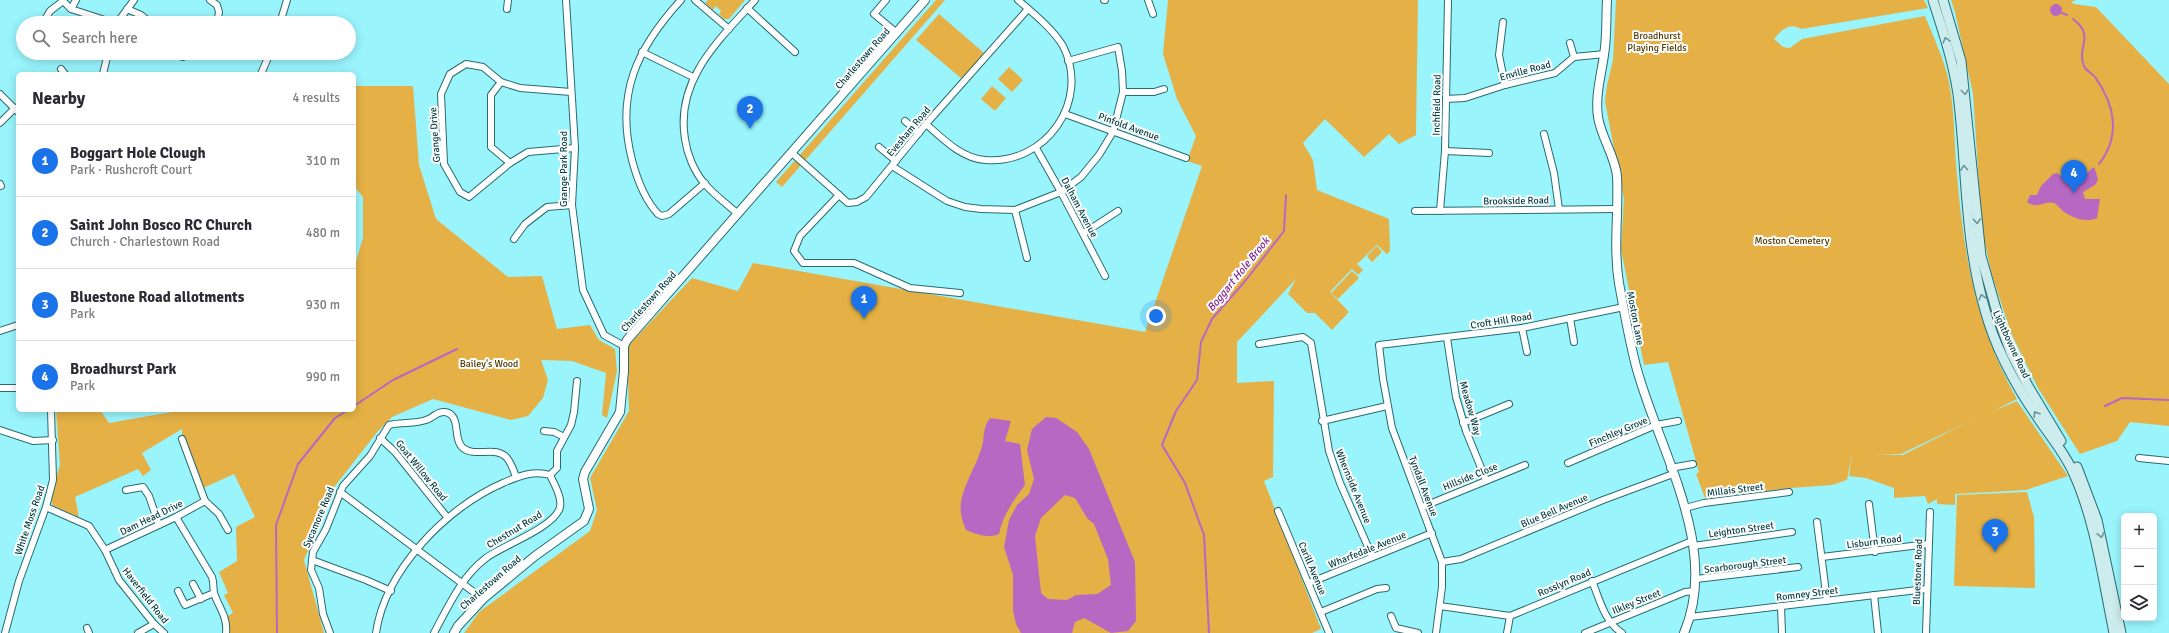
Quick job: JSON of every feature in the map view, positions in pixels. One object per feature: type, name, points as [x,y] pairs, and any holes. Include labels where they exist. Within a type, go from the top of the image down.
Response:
[{"type":"main road","name":"Lightbowne Road","points":[[1933,0],[1944,33],[1958,92],[1970,243],[1985,311],[2008,366],[2037,417],[2057,444],[2074,473],[2090,522],[2114,633]]},
{"type":"main road","name":"Lightbowne Road","points":[[1943,0],[1961,61],[1967,102],[1979,242],[1989,285],[2011,353],[2028,386],[2085,484],[2097,520],[2121,633]]},
{"type":"street","points":[[47,16],[50,11],[62,0],[72,9],[94,16]]},
{"type":"street","points":[[72,9],[76,0]]},
{"type":"street","points":[[122,16],[134,0]]},
{"type":"street","points":[[210,0],[218,5],[220,12],[219,16]]},
{"type":"street","points":[[282,16],[287,0]]},
{"type":"street","points":[[506,9],[508,0]]},
{"type":"street","name":"Grange Park Road","points":[[566,0],[575,148],[572,205],[584,290],[604,335],[624,346]]},
{"type":"street","points":[[681,0],[653,32],[642,52],[629,90],[625,126],[634,168],[642,188],[655,211],[662,216],[669,214],[704,183]]},
{"type":"street","points":[[695,0],[729,29]]},
{"type":"street","points":[[738,214],[704,183],[691,159],[684,134],[684,108],[693,77],[707,55],[755,0]]},
{"type":"street","points":[[886,0],[874,14],[897,33]]},
{"type":"street","name":"Charlestown Road","points":[[454,633],[458,626],[483,599],[535,556],[586,517],[589,508],[583,479],[585,472],[620,412],[624,371],[624,346],[925,0]]},
{"type":"street","points":[[926,124],[950,146],[966,155],[985,160],[1012,158],[1036,148],[1051,135],[1065,114],[1072,88],[1068,61],[1062,46],[1054,35],[1018,0]]},
{"type":"street","points":[[1148,0],[1153,14]]},
{"type":"street","name":"Inchfield Road","points":[[1440,211],[1445,151],[1448,0]]},
{"type":"street","name":"Moston Lane","points":[[1607,0],[1604,54],[1598,84],[1598,117],[1616,174],[1617,209],[1615,253],[1636,367],[1685,508],[1692,543],[1696,579],[1695,591],[1690,616],[1684,633]]},
{"type":"street","points":[[747,8],[795,52]]},
{"type":"street","points":[[127,9],[142,16]]},
{"type":"street","name":"Evesham Road","points":[[792,154],[848,203],[857,202],[866,197],[926,124],[1028,9]]},
{"type":"street","points":[[1503,22],[1499,55],[1505,85]]},
{"type":"street","points":[[1570,43],[1574,57],[1604,54]]},
{"type":"street","points":[[879,147],[894,164],[947,201],[965,207],[981,210],[1015,210],[1061,192],[1081,177],[1099,155],[1114,132],[1122,92],[1122,71],[1118,48],[1068,61]]},
{"type":"street","points":[[642,52],[693,77]]},
{"type":"street","name":"Enville Road","points":[[1446,99],[1465,98],[1505,85],[1555,73],[1574,57]]},
{"type":"street","points":[[103,72],[106,60]]},
{"type":"street","points":[[262,72],[267,60]]},
{"type":"street","name":"Grange Drive","points":[[571,92],[520,88],[501,82],[483,67],[466,64],[450,74],[441,94],[444,164],[460,192],[470,197],[510,163],[528,152],[575,148]]},
{"type":"street","points":[[501,82],[491,95],[491,147],[510,163]]},
{"type":"street","points":[[1122,92],[1154,92],[1164,89]]},
{"type":"street","points":[[0,94],[16,110],[0,123]]},
{"type":"street","name":"Pinfold Avenue","points":[[1065,114],[1186,158]]},
{"type":"street","points":[[905,121],[919,133]]},
{"type":"street","points":[[1544,134],[1554,173],[1559,209]]},
{"type":"street","name":"Dalham Avenue","points":[[1036,148],[1084,233],[1105,276]]},
{"type":"street","points":[[1445,151],[1489,153]]},
{"type":"street","points":[[839,195],[800,236],[794,251],[803,263],[854,263],[910,288],[960,293]]},
{"type":"street","points":[[514,239],[525,224],[547,206],[572,205]]},
{"type":"street","name":"Brookside Road","points":[[1415,211],[1617,209]]},
{"type":"street","points":[[1015,210],[1027,258]]},
{"type":"street","points":[[1084,233],[1118,211]]},
{"type":"street","name":"Croft Hill Road","points":[[1379,345],[1522,328],[1624,307]]},
{"type":"street","points":[[1570,318],[1574,342]]},
{"type":"street","points":[[0,331],[16,327]]},
{"type":"street","points":[[1522,328],[1527,352]]},
{"type":"street","name":"Whernside Avenue","points":[[1259,344],[1303,337],[1311,343],[1322,421],[1329,451],[1340,483],[1372,556]]},
{"type":"street","name":"Meadow Way","points":[[1447,338],[1452,374],[1463,423],[1486,480]]},
{"type":"street","name":"Tyndall Avenue","points":[[1379,345],[1387,406],[1401,454],[1442,562],[1440,606],[1436,633]]},
{"type":"street","points":[[376,633],[381,611],[402,570],[418,549],[448,517],[478,496],[516,478],[541,472],[550,475],[557,468],[557,451],[571,425],[577,380]]},
{"type":"street","points":[[0,388],[16,388]]},
{"type":"street","points":[[568,394],[576,395]]},
{"type":"street","points":[[1463,423],[1509,404]]},
{"type":"street","points":[[1322,421],[1387,406]]},
{"type":"street","name":"White Moss Road","points":[[5,633],[19,581],[46,507],[53,480],[51,412]]},
{"type":"street","name":"Sycamore Road","points":[[330,633],[323,614],[319,588],[311,570],[313,552],[326,529],[340,492],[347,481],[361,468],[370,456],[389,424],[424,421],[438,412],[449,413],[454,418],[459,442],[463,448],[474,452],[502,453],[507,458],[516,478]]},
{"type":"street","name":"Finchley Grove","points":[[1568,463],[1656,425],[1678,421]]},
{"type":"street","points":[[0,430],[33,442],[52,440]]},
{"type":"street","points":[[544,431],[554,432],[564,437]]},
{"type":"street","name":"Goat Willow Road","points":[[380,438],[395,452],[448,517]]},
{"type":"street","points":[[182,439],[205,501],[219,514],[228,530]]},
{"type":"street","points":[[2139,458],[2169,461]]},
{"type":"street","name":"Blue Bell Avenue","points":[[1442,562],[1461,559],[1672,471],[1693,464]]},
{"type":"street","name":"Hillside Close","points":[[1422,507],[1525,465]]},
{"type":"street","name":"Chestnut Road","points":[[462,583],[485,559],[538,528],[555,515],[560,509],[560,502],[550,475]]},
{"type":"street","points":[[126,490],[142,487],[149,496],[159,525]]},
{"type":"street","points":[[340,492],[483,599]]},
{"type":"street","name":"Millais Street","points":[[1685,508],[1704,503],[1789,492]]},
{"type":"street","name":"Dam Head Drive","points":[[105,550],[176,517],[205,501]]},
{"type":"street","points":[[1869,504],[1875,552]]},
{"type":"street","name":"Haverfield Road","points":[[46,507],[89,526],[105,550],[119,580],[154,624],[164,633]]},
{"type":"street","name":"Carill Avenue","points":[[1278,511],[1329,633]]},
{"type":"street","name":"Bluestone Road","points":[[1926,633],[1926,589],[1930,512]]},
{"type":"street","points":[[176,517],[215,583],[214,593],[222,608],[226,633]]},
{"type":"street","points":[[1817,522],[1827,601]]},
{"type":"street","name":"Leighton Street","points":[[1692,543],[1792,532]]},
{"type":"street","name":"Wharfedale Avenue","points":[[1309,583],[1372,556],[1432,533]]},
{"type":"street","name":"Rosslyn Road","points":[[1510,616],[1592,581],[1692,543]]},
{"type":"street","name":"Lisburn Road","points":[[1822,557],[1875,552],[1928,544]]},
{"type":"street","points":[[312,560],[391,591]]},
{"type":"street","name":"Scarborough Street","points":[[1696,579],[1798,568]]},
{"type":"street","points":[[1592,581],[1610,623],[1622,633]]},
{"type":"street","points":[[434,633],[462,583]]},
{"type":"street","points":[[193,584],[200,599]]},
{"type":"street","points":[[1321,612],[1377,589],[1386,588]]},
{"type":"street","name":"Romney Street","points":[[1690,616],[1926,589]]},
{"type":"street","points":[[178,591],[185,605],[214,593]]},
{"type":"street","name":"Ilkley Street","points":[[1585,633],[1685,592],[1695,591]]},
{"type":"street","points":[[1874,595],[1878,633]]},
{"type":"street","points":[[1440,606],[1510,616],[1507,633]]},
{"type":"street","points":[[1781,606],[1782,633]]},
{"type":"street","points":[[1391,616],[1396,628],[1418,633]]},
{"type":"street","points":[[138,633],[154,624]]},
{"type":"street","points":[[0,632],[5,633]]},
{"type":"green space","points":[[708,0],[745,0],[729,19],[724,19],[719,14],[721,11],[716,6],[713,10],[705,3]]},
{"type":"green space","points":[[936,0],[945,0],[782,187],[776,182]]},
{"type":"green space","points":[[1168,0],[1418,0],[1416,135],[1399,144],[1389,134],[1364,157],[1325,119],[1303,143],[1313,160],[1317,190],[1389,219],[1390,251],[1387,254],[1377,245],[1357,264],[1363,270],[1358,275],[1352,269],[1330,292],[1349,312],[1332,330],[1315,313],[1307,313],[1288,294],[1296,279],[1237,342],[1237,383],[1274,381],[1273,477],[1264,481],[1321,629],[1312,633],[464,633],[479,612],[590,531],[597,510],[590,478],[629,411],[627,347],[692,278],[738,291],[753,263],[1145,332],[1202,166],[1187,161],[1196,136],[1177,99],[1163,54]]},
{"type":"green space","name":"Moston Cemetery","points":[[1616,0],[1924,0],[1928,8],[1801,29],[1793,26],[1783,30],[1774,39],[1783,47],[1790,48],[1802,39],[1925,16],[1942,57],[1949,82],[1960,205],[1968,263],[1974,291],[1991,345],[2017,399],[1993,411],[2017,401],[2068,476],[2026,490],[1955,494],[1955,505],[1937,504],[1937,499],[1928,504],[1925,496],[1894,498],[1894,488],[1866,478],[1849,476],[1852,454],[1847,480],[1832,485],[1705,498],[1696,474],[1699,472],[1668,362],[1644,365],[1621,249],[1624,199],[1605,102],[1607,85],[1613,60]],"holes":[[[1972,420],[1903,455],[1874,454],[1901,454]]]},
{"type":"green space","points":[[1951,0],[2076,0],[2071,2],[2074,4],[2096,7],[2169,84],[2169,426],[2130,422],[2117,441],[2080,454],[2038,388],[2011,333],[1991,272],[1982,229],[1973,94]]},
{"type":"green space","points":[[939,14],[984,53],[962,79],[916,40]]},
{"type":"green space","points":[[1009,67],[1023,80],[1012,92],[998,79]]},
{"type":"green space","name":"Bailey's Wood","points":[[356,86],[413,86],[419,165],[436,219],[508,277],[542,276],[557,329],[590,325],[599,340],[615,349],[617,371],[607,418],[602,415],[606,373],[572,361],[541,360],[548,380],[543,398],[528,416],[511,420],[433,399],[392,417],[378,431],[335,486],[304,560],[324,633],[229,633],[226,617],[233,613],[224,595],[228,593],[219,572],[237,561],[236,527],[255,517],[234,474],[201,489],[182,439],[182,429],[142,453],[151,470],[143,476],[138,469],[75,497],[79,517],[53,506],[50,498],[60,465],[56,412],[101,412],[109,423],[172,412],[356,412],[356,261],[363,238],[363,197],[356,188]]},
{"type":"green space","points":[[992,86],[1006,98],[995,111],[981,99]]},
{"type":"green space","points":[[1377,246],[1382,252],[1372,262],[1367,256]]},
{"type":"green space","points":[[1352,271],[1359,278],[1338,299],[1331,293]]},
{"type":"green space","points":[[2027,492],[2034,517],[2035,588],[1954,586],[1957,495]]},
{"type":"shaded area","points":[[2054,4],[2058,4],[2062,10],[2058,16],[2054,16],[2050,12],[2050,8]]},
{"type":"shaded area","points":[[2093,167],[2098,180],[2095,185],[2083,192],[2085,199],[2100,199],[2097,218],[2085,220],[2076,218],[2064,212],[2054,203],[2050,202],[2034,205],[2027,202],[2030,195],[2037,195],[2041,186],[2053,174],[2057,173],[2075,186]]},
{"type":"shaded area","points":[[1046,417],[1056,418],[1077,432],[1089,449],[1135,562],[1136,621],[1128,631],[1111,633],[1084,618],[1075,622],[1072,633],[1021,633],[1016,624],[1013,611],[1013,575],[1004,547],[1009,520],[1017,505],[1029,494],[1034,479],[1027,450],[1032,429]],"holes":[[[1065,495],[1075,498],[1087,518],[1094,524],[1108,559],[1111,585],[1097,594],[1076,595],[1067,600],[1048,599],[1041,593],[1035,536],[1041,518]]]},
{"type":"shaded area","points":[[990,418],[1011,421],[1005,441],[1020,444],[1025,485],[1006,514],[999,534],[991,536],[966,530],[961,510],[961,501],[964,490],[979,456],[985,427]]},
{"type":"waterway","points":[[2062,13],[2067,15]]},
{"type":"waterway","points":[[2073,19],[2080,25],[2083,31],[2084,42],[2082,59],[2084,66],[2095,77],[2102,88],[2111,109],[2113,120],[2113,132],[2110,143],[2099,164]]},
{"type":"waterway","name":"Boggart Hole Brook","points":[[1209,633],[1204,535],[1185,483],[1162,445],[1176,411],[1197,380],[1201,342],[1212,319],[1246,280],[1284,231],[1286,195]]},
{"type":"waterway","points":[[356,405],[393,380],[457,349]]},
{"type":"waterway","points":[[2105,406],[2122,398],[2169,400]]},
{"type":"waterway","points":[[277,633],[276,525],[298,464],[335,418],[345,412]]},
{"type":"place","name":"Saint John Bosco RC Church","points":[[750,129]]},
{"type":"place","name":"Broadhurst Park","points":[[2074,193]]},
{"type":"place","name":"Boggart Hole Clough","points":[[864,319]]},
{"type":"place","name":"Bluestone Road allotments","points":[[1995,552]]},
{"type":"park label","name":"Broadhurst Playing Fields","points":[[1657,40]]}]
